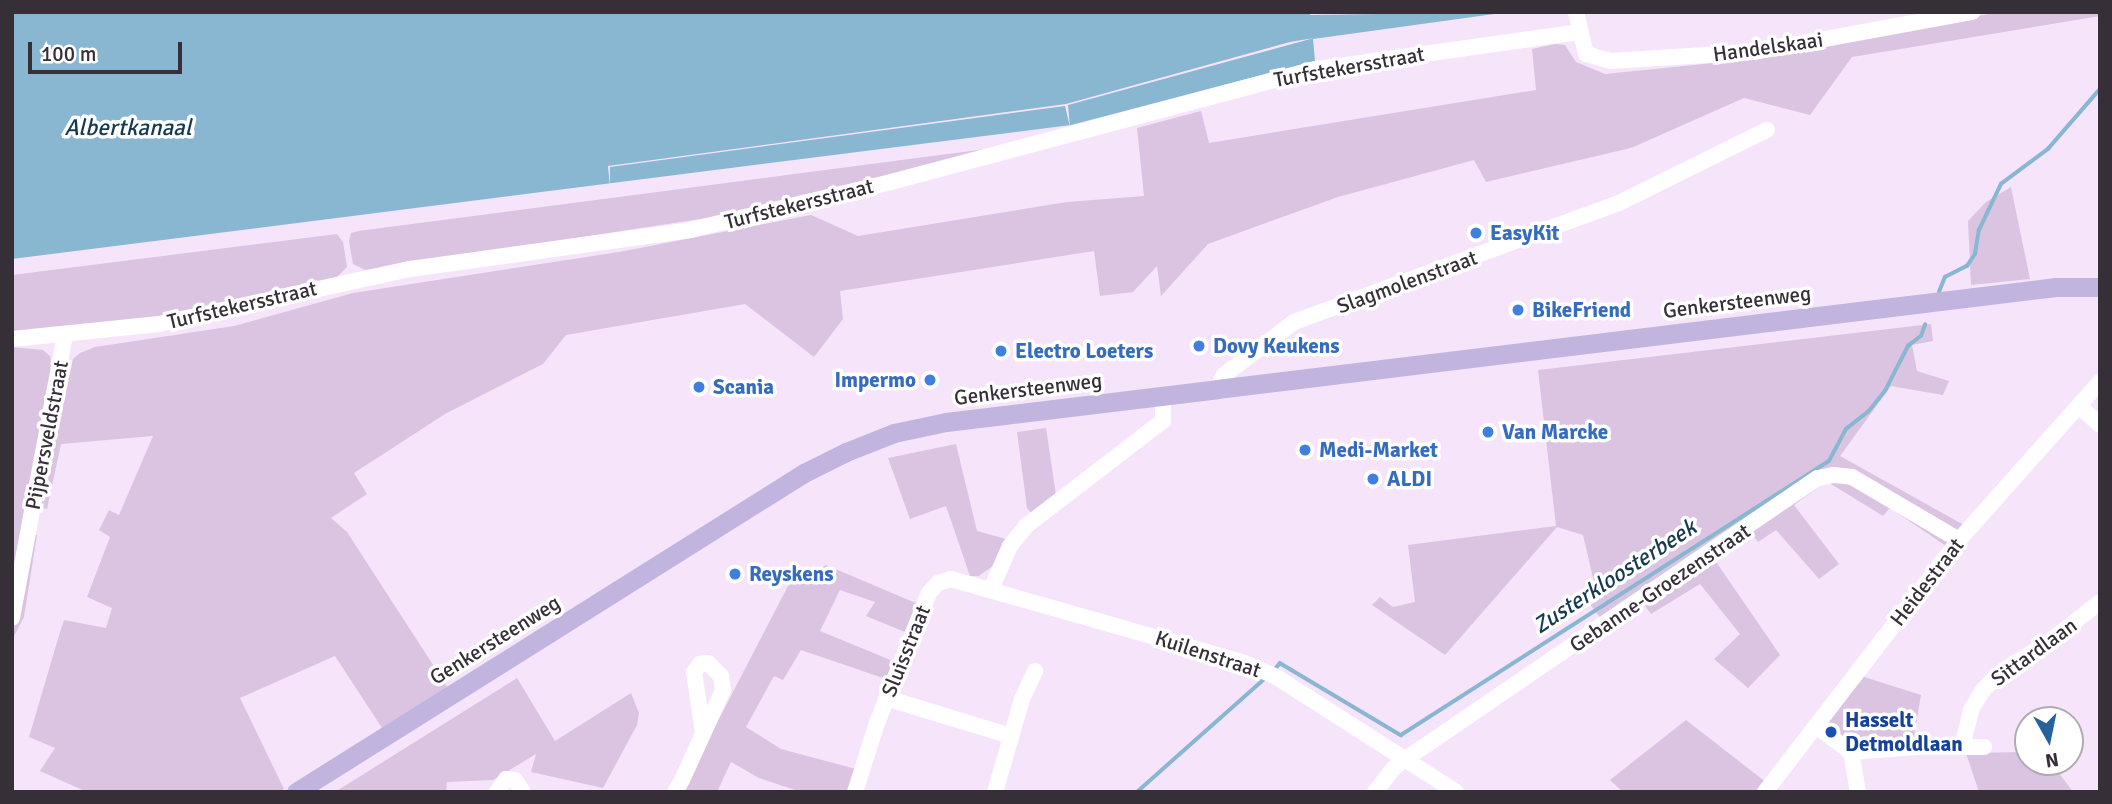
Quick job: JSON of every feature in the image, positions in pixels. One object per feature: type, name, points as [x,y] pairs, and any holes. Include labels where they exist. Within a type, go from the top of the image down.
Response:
[{"type":"main road","name":"Genkersteenweg","points":[[296,792],[804,473],[846,452],[894,433],[946,422],[2071,285],[2100,278]]},
{"type":"main road","name":"Genkersteenweg","points":[[2071,285],[2100,287]]},
{"type":"street","name":"Handelskaai","points":[[1577,21],[1586,54],[1595,58],[1622,61],[1754,52],[1972,12]]},
{"type":"street","name":"Turfstekersstraat","points":[[12,339],[159,324],[410,269],[690,230],[878,185],[1317,69],[1577,21]]},
{"type":"street","name":"Slagmolenstraat","points":[[1217,389],[1224,375],[1294,323],[1619,203],[1767,130]]},
{"type":"street","name":"Pijpersveldstraat","points":[[12,618],[65,335]]},
{"type":"street","name":"Heidestraat","points":[[1765,792],[1959,540],[2100,382]]},
{"type":"street","points":[[991,589],[1010,546],[1026,526],[1163,421],[1163,396]]},
{"type":"street","points":[[2079,406],[2100,425]]},
{"type":"street","name":"Gebanne-Groezenstraat","points":[[1375,792],[1394,768],[1407,758],[1818,478],[1834,475],[1852,477],[1959,540]]},
{"type":"street","name":"Sluisstraat","points":[[855,792],[886,698],[929,593],[938,583],[951,579],[991,589]]},
{"type":"street","name":"Kuilenstraat","points":[[991,589],[1245,663],[1278,678],[1407,758],[1456,792]]},
{"type":"street","name":"Sittardlaan","points":[[1962,747],[1970,710],[1983,690],[2001,672],[2057,636],[2100,602]]},
{"type":"street","points":[[995,792],[1011,736],[1035,671]]},
{"type":"street","points":[[886,698],[1011,736]]},
{"type":"street","points":[[1816,726],[1851,752],[1984,747]]},
{"type":"street","points":[[675,792],[703,733]]},
{"type":"street","points":[[1851,752],[1858,792]]},
{"type":"street","points":[[497,792],[506,779],[515,780],[523,792]]},
{"type":"shaded area","points":[[1999,12],[2100,12],[2100,16],[1852,57],[1810,115],[1744,98],[1631,148],[1486,182],[1474,160],[1338,197],[1208,244],[1161,296],[1157,266],[1133,292],[1100,296],[1094,251],[840,291],[843,319],[814,357],[745,304],[566,335],[543,364],[445,414],[354,473],[367,494],[331,518],[347,532],[448,688],[382,728],[335,656],[240,698],[284,789],[279,792],[87,792],[40,771],[55,748],[29,737],[64,620],[106,628],[112,608],[87,597],[110,537],[99,530],[109,510],[119,515],[153,436],[61,444],[47,509],[30,505],[24,533],[37,535],[24,617],[12,640],[12,347],[43,350],[50,356],[52,366],[46,402],[63,407],[73,359],[95,347],[234,326],[353,293],[619,252],[811,215],[858,236],[1067,202],[1144,196],[1137,128],[1201,111],[1209,143],[1536,90],[1532,49],[1555,44],[1565,45],[1576,62],[1605,74],[1753,59]]},
{"type":"shaded area","points":[[1001,147],[733,214],[365,270],[353,264],[349,241],[351,233],[358,231]]},
{"type":"shaded area","points":[[2011,187],[2030,279],[1971,285],[1968,221],[1986,202]]},
{"type":"shaded area","points":[[337,234],[343,242],[347,267],[336,278],[149,319],[12,334],[12,275]]},
{"type":"shaded area","points":[[1931,324],[1933,341],[1912,345],[1917,371],[1949,381],[1943,395],[1891,386],[1840,456],[1964,525],[1946,546],[1890,508],[1883,516],[1826,481],[1794,505],[1839,564],[1819,579],[1776,530],[1758,542],[1744,523],[1602,620],[1586,599],[1597,595],[1583,535],[1557,527],[1445,655],[1372,605],[1380,597],[1393,607],[1415,602],[1408,545],[1556,526],[1538,370]]},
{"type":"shaded area","points":[[1046,428],[1056,495],[1032,514],[1027,508],[1017,432]]},
{"type":"shaded area","points":[[956,444],[977,531],[1006,539],[994,565],[979,576],[970,576],[946,506],[910,519],[888,458]]},
{"type":"shaded area","points":[[1712,556],[1780,655],[1748,688],[1714,659],[1740,634],[1700,584],[1651,614],[1645,606]]},
{"type":"shaded area","points":[[826,565],[918,604],[905,632],[866,616],[875,602],[840,590],[820,631],[893,661],[886,679],[801,650],[783,680],[774,676],[746,727],[781,749],[856,769],[848,792],[801,792],[759,778],[731,762],[717,792],[681,792],[788,586]]},
{"type":"shaded area","points":[[1861,676],[1921,695],[1913,742],[1851,746],[1825,724]]},
{"type":"shaded area","points":[[517,678],[555,741],[631,693],[639,713],[637,725],[603,788],[531,772],[536,754],[493,780],[447,782],[446,792],[335,792]]},
{"type":"shaded area","points":[[1686,720],[1767,783],[1760,792],[1623,792],[1610,780]]},
{"type":"shaded area","points":[[2014,752],[2014,776],[2061,776],[2073,792],[1979,792],[1966,753]]},
{"type":"water","name":"Albertkanaal","points":[[12,12],[1310,12],[1310,15],[1509,12],[1313,39],[1315,61],[1071,125],[12,259]]},
{"type":"pier","points":[[1314,38],[1068,105],[1070,127],[1065,106],[610,167],[610,187],[608,166],[1066,104],[1290,42]]},
{"type":"waterway","name":"Zusterkloosterbeek","points":[[1939,292],[1945,277],[1967,266],[1975,254],[1979,230],[2001,184],[2048,149],[2100,89]]},
{"type":"waterway","name":"Zusterkloosterbeek","points":[[1276,668],[1280,663],[1401,735],[1829,461],[1846,429],[1868,412],[1885,391],[1908,346],[1921,336],[1925,325]]},
{"type":"waterway","name":"Zusterkloosterbeek","points":[[1137,792],[1263,680]]},
{"type":"place","name":"EasyKit","points":[[1476,233]]},
{"type":"place","name":"BikeFriend","points":[[1518,310]]},
{"type":"place","name":"Dovy Keukens","points":[[1199,346]]},
{"type":"place","name":"Electro Loeters","points":[[1001,351]]},
{"type":"place","name":"Impermo","points":[[930,380]]},
{"type":"place","name":"Scania","points":[[699,387]]},
{"type":"place","name":"Van Marcke","points":[[1488,432]]},
{"type":"place","name":"Medi-Market","points":[[1305,450]]},
{"type":"place","name":"ALDI","points":[[1373,479]]},
{"type":"place","name":"Reyskens","points":[[735,574]]},
{"type":"place","name":"Hasselt Detmoldlaan","points":[[1831,732]]}]
